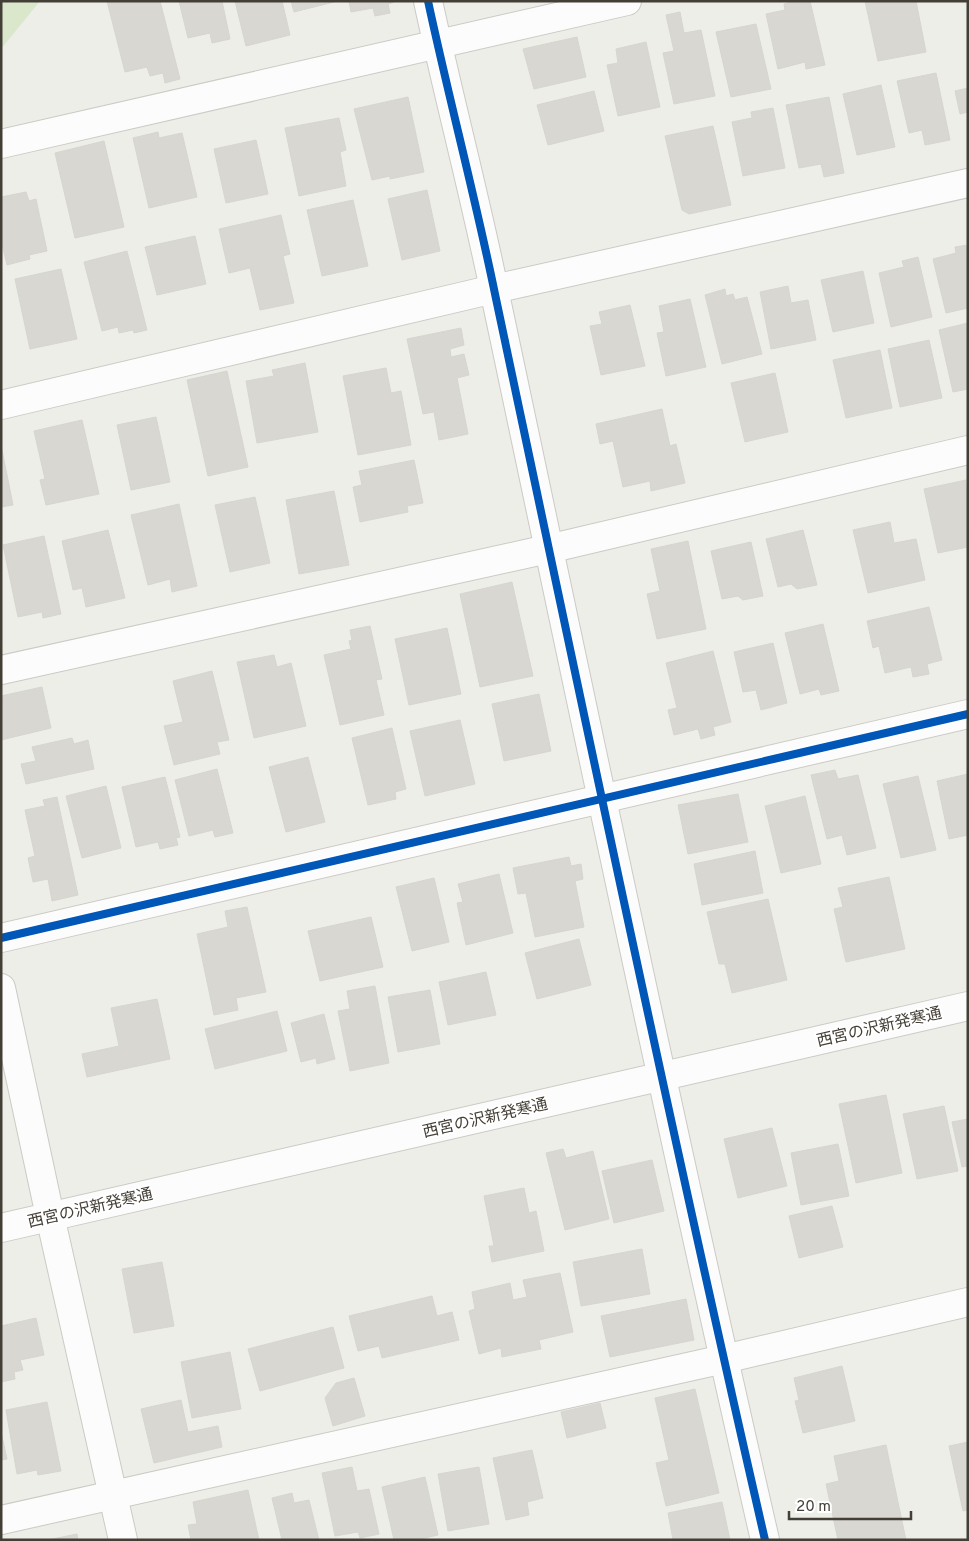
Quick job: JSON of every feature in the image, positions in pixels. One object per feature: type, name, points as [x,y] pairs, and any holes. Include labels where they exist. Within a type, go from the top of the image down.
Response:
[{"type":"street","points":[[428,1],[494,289],[602,800],[724,1359],[766,1540]]},
{"type":"street","points":[[1,144],[437,46],[627,1]]},
{"type":"street","points":[[1,405],[494,289],[968,184]]},
{"type":"street","points":[[1,670],[548,549],[968,450]]},
{"type":"street","points":[[1,938],[968,714]]},
{"type":"street","points":[[1,988],[50,1216],[124,1540]]},
{"type":"street","name":"西宮の沢新発寒通","points":[[1,1228],[968,1006]]},
{"type":"street","points":[[1,1520],[724,1359],[968,1302]]},
{"type":"green space","points":[[1,1],[40,1],[1,49]]},
{"type":"building","points":[[107,1],[160,1],[180,79],[165,83],[163,73],[150,76],[147,67],[125,72]]},
{"type":"building","points":[[179,1],[222,1],[230,39],[212,43],[210,33],[188,38]]},
{"type":"building","points":[[235,1],[282,1],[290,35],[246,46]]},
{"type":"building","points":[[291,1],[334,1],[334,2],[294,12]]},
{"type":"building","points":[[349,1],[394,2],[388,4],[390,13],[375,16],[373,8],[351,12]]},
{"type":"building","points":[[796,1],[810,1],[825,65],[806,69],[805,62],[778,69],[766,14],[785,10],[784,4]]},
{"type":"building","points":[[865,1],[916,1],[926,52],[878,61]]},
{"type":"building","points":[[680,12],[684,33],[701,30],[715,96],[674,104],[663,53],[674,51],[666,15]]},
{"type":"building","points":[[756,24],[771,89],[731,97],[716,32]]},
{"type":"building","points":[[577,37],[586,77],[534,89],[523,49]]},
{"type":"building","points":[[646,42],[660,107],[618,116],[607,65],[618,63],[616,49]]},
{"type":"building","points":[[936,73],[950,140],[925,145],[922,130],[909,133],[897,81]]},
{"type":"building","points":[[881,85],[895,147],[857,155],[843,94]]},
{"type":"building","points":[[968,88],[968,112],[960,114],[955,91]]},
{"type":"building","points":[[594,91],[604,131],[548,145],[537,105]]},
{"type":"building","points":[[408,97],[424,172],[390,179],[390,176],[372,180],[354,109]]},
{"type":"building","points":[[829,97],[844,173],[824,177],[821,164],[799,168],[786,105]]},
{"type":"building","points":[[773,108],[785,168],[743,176],[732,122],[752,118],[751,112]]},
{"type":"building","points":[[339,118],[346,150],[340,152],[346,186],[299,196],[285,128]]},
{"type":"building","points":[[713,126],[731,205],[689,214],[682,210],[665,136]]},
{"type":"building","points":[[158,132],[159,138],[182,133],[197,197],[149,208],[133,138]]},
{"type":"building","points":[[256,140],[268,194],[226,203],[214,149]]},
{"type":"building","points":[[104,141],[124,227],[75,238],[55,153]]},
{"type":"building","points":[[427,190],[440,251],[402,260],[388,199]]},
{"type":"building","points":[[26,192],[29,201],[36,199],[47,251],[29,255],[30,259],[7,265],[1,240],[1,197]]},
{"type":"building","points":[[353,200],[368,266],[322,276],[307,210]]},
{"type":"building","points":[[281,215],[290,254],[283,256],[294,303],[260,310],[250,268],[229,273],[219,229]]},
{"type":"building","points":[[195,236],[206,284],[157,295],[145,247]]},
{"type":"building","points":[[968,245],[968,308],[946,313],[933,259],[956,253],[955,247]]},
{"type":"building","points":[[127,251],[147,330],[134,333],[133,330],[119,333],[118,327],[102,331],[84,262]]},
{"type":"building","points":[[918,257],[932,317],[891,327],[879,273],[904,267],[902,261]]},
{"type":"building","points":[[61,269],[77,339],[30,349],[15,279]]},
{"type":"building","points":[[863,271],[874,323],[833,332],[821,280]]},
{"type":"building","points":[[788,286],[791,303],[808,300],[816,340],[771,349],[760,292]]},
{"type":"building","points":[[725,289],[726,296],[733,294],[735,300],[747,297],[762,354],[722,364],[705,295]]},
{"type":"building","points":[[690,299],[706,367],[666,376],[657,333],[664,332],[659,306]]},
{"type":"building","points":[[630,305],[645,366],[601,375],[590,326],[602,324],[599,312]]},
{"type":"building","points":[[968,323],[968,389],[953,392],[939,330]]},
{"type":"building","points":[[461,328],[464,345],[450,349],[451,357],[464,354],[469,375],[457,378],[468,434],[439,440],[434,412],[423,414],[407,339]]},
{"type":"building","points":[[929,340],[942,398],[900,407],[888,349]]},
{"type":"building","points":[[880,350],[892,408],[846,418],[833,360]]},
{"type":"building","points":[[305,363],[318,432],[257,443],[246,381],[274,376],[272,370]]},
{"type":"building","points":[[386,368],[391,393],[401,391],[411,445],[358,455],[343,376]]},
{"type":"building","points":[[227,371],[248,467],[208,476],[187,380]]},
{"type":"building","points":[[775,373],[788,432],[745,442],[731,383]]},
{"type":"building","points":[[662,409],[670,446],[676,444],[685,483],[651,491],[650,481],[623,487],[613,441],[600,444],[596,424]]},
{"type":"building","points":[[156,417],[170,482],[131,490],[117,425]]},
{"type":"building","points":[[82,420],[99,494],[46,505],[40,480],[45,479],[34,431]]},
{"type":"building","points":[[1,445],[13,505],[1,507]]},
{"type":"building","points":[[414,460],[423,503],[407,506],[408,512],[360,522],[353,487],[362,485],[359,471]]},
{"type":"building","points":[[966,480],[968,547],[938,553],[924,489]]},
{"type":"building","points":[[334,491],[349,565],[299,574],[286,500]]},
{"type":"building","points":[[255,497],[270,563],[230,572],[215,505]]},
{"type":"building","points":[[179,504],[197,586],[172,592],[170,579],[148,585],[131,515]]},
{"type":"building","points":[[890,522],[894,543],[916,539],[925,580],[868,593],[853,530]]},
{"type":"building","points":[[108,530],[125,598],[86,607],[82,588],[73,590],[62,541]]},
{"type":"building","points":[[803,530],[817,585],[797,589],[791,584],[778,587],[766,539]]},
{"type":"building","points":[[44,536],[61,614],[43,618],[42,612],[18,617],[3,545]]},
{"type":"building","points":[[688,541],[706,629],[657,639],[647,594],[660,591],[651,549]]},
{"type":"building","points":[[751,542],[763,596],[743,600],[738,596],[722,599],[711,551]]},
{"type":"building","points":[[512,582],[533,676],[480,687],[460,594]]},
{"type":"building","points":[[929,607],[942,660],[927,664],[929,674],[913,677],[911,667],[885,673],[879,646],[873,648],[867,621]]},
{"type":"building","points":[[823,624],[839,691],[821,695],[819,689],[800,694],[785,633]]},
{"type":"building","points":[[370,626],[382,679],[376,680],[384,715],[340,725],[324,655],[351,649],[349,641],[352,640],[350,630]]},
{"type":"building","points":[[447,628],[461,694],[409,705],[395,639]]},
{"type":"building","points":[[773,643],[787,703],[761,710],[756,690],[743,692],[734,652]]},
{"type":"building","points":[[713,651],[731,722],[713,727],[715,735],[701,739],[698,729],[674,735],[668,710],[677,708],[666,663]]},
{"type":"building","points":[[274,655],[277,667],[291,663],[306,726],[254,738],[237,662]]},
{"type":"building","points":[[212,671],[229,740],[217,742],[220,754],[174,765],[164,726],[183,722],[173,681]]},
{"type":"building","points":[[42,687],[51,728],[1,740],[1,696]]},
{"type":"building","points":[[539,694],[551,751],[504,761],[492,704]]},
{"type":"building","points":[[460,720],[475,784],[425,796],[410,731]]},
{"type":"building","points":[[392,728],[406,789],[395,792],[396,799],[368,805],[352,738]]},
{"type":"building","points":[[72,738],[74,744],[88,740],[94,769],[26,784],[21,764],[36,761],[32,747]]},
{"type":"building","points":[[308,757],[325,822],[286,832],[269,767]]},
{"type":"building","points":[[217,769],[233,833],[215,837],[213,830],[189,836],[175,780]]},
{"type":"building","points":[[835,770],[838,779],[858,775],[876,848],[847,855],[842,835],[827,839],[811,775]]},
{"type":"building","points":[[968,774],[968,835],[949,839],[937,781]]},
{"type":"building","points":[[918,776],[936,850],[901,858],[883,784]]},
{"type":"building","points":[[165,777],[180,837],[176,838],[178,845],[160,849],[158,842],[136,847],[122,787]]},
{"type":"building","points":[[106,786],[121,848],[82,858],[66,796]]},
{"type":"building","points":[[738,794],[748,842],[688,854],[678,805]]},
{"type":"building","points":[[805,796],[821,864],[781,873],[765,806]]},
{"type":"building","points":[[57,797],[78,895],[52,901],[48,879],[33,882],[28,858],[35,856],[25,810],[45,806],[43,800]]},
{"type":"building","points":[[755,851],[763,893],[702,905],[694,864]]},
{"type":"building","points":[[569,857],[571,866],[581,864],[583,879],[575,881],[584,927],[535,937],[526,893],[518,894],[513,868]]},
{"type":"building","points":[[499,874],[513,933],[466,945],[457,903],[463,902],[458,884]]},
{"type":"building","points":[[889,877],[905,949],[846,962],[834,909],[843,907],[838,888]]},
{"type":"building","points":[[434,878],[449,942],[412,951],[396,887]]},
{"type":"building","points":[[768,899],[787,980],[732,993],[725,964],[719,964],[707,912]]},
{"type":"building","points":[[247,907],[266,992],[236,998],[238,1010],[214,1015],[197,934],[228,927],[225,911]]},
{"type":"building","points":[[371,917],[383,967],[320,981],[308,931]]},
{"type":"building","points":[[579,939],[591,985],[537,999],[525,953]]},
{"type":"building","points":[[486,972],[496,1015],[448,1025],[439,982]]},
{"type":"building","points":[[375,986],[389,1063],[350,1071],[338,1011],[350,1009],[347,991]]},
{"type":"building","points":[[430,990],[440,1044],[398,1052],[388,997]]},
{"type":"building","points":[[157,999],[170,1059],[87,1077],[82,1054],[119,1046],[111,1008]]},
{"type":"building","points":[[277,1011],[287,1051],[215,1069],[205,1029]]},
{"type":"building","points":[[324,1014],[335,1059],[317,1064],[316,1058],[301,1062],[291,1023]]},
{"type":"building","points":[[886,1095],[902,1173],[856,1183],[839,1104]]},
{"type":"building","points":[[944,1106],[958,1171],[917,1179],[903,1114]]},
{"type":"building","points":[[968,1119],[968,1166],[962,1167],[952,1122]]},
{"type":"building","points":[[772,1128],[787,1186],[738,1198],[724,1139]]},
{"type":"building","points":[[838,1144],[849,1196],[801,1205],[791,1153]]},
{"type":"building","points":[[563,1149],[566,1158],[593,1151],[609,1219],[565,1230],[546,1153]]},
{"type":"building","points":[[652,1160],[664,1211],[614,1223],[602,1171]]},
{"type":"building","points":[[524,1188],[529,1213],[536,1211],[544,1251],[492,1262],[489,1246],[494,1246],[484,1196]]},
{"type":"building","points":[[832,1206],[843,1247],[799,1258],[789,1216]]},
{"type":"building","points":[[642,1249],[650,1294],[581,1306],[573,1262]]},
{"type":"building","points":[[162,1262],[174,1326],[134,1333],[122,1269]]},
{"type":"building","points":[[560,1273],[573,1332],[539,1340],[541,1349],[502,1357],[501,1348],[479,1354],[469,1311],[475,1309],[472,1292],[510,1283],[513,1300],[527,1297],[523,1280]]},
{"type":"building","points":[[432,1296],[437,1316],[452,1312],[459,1340],[382,1358],[379,1346],[358,1351],[349,1316]]},
{"type":"building","points":[[686,1299],[694,1340],[610,1357],[601,1316]]},
{"type":"building","points":[[36,1318],[44,1355],[20,1360],[23,1370],[14,1372],[15,1379],[1,1382],[1,1326]]},
{"type":"building","points":[[333,1327],[344,1368],[260,1391],[248,1349]]},
{"type":"building","points":[[230,1352],[241,1409],[192,1418],[181,1362]]},
{"type":"building","points":[[842,1366],[855,1421],[803,1433],[795,1401],[799,1400],[794,1378]]},
{"type":"building","points":[[354,1378],[365,1416],[333,1426],[325,1398],[336,1383]]},
{"type":"building","points":[[695,1389],[719,1493],[666,1506],[656,1463],[669,1460],[655,1398]]},
{"type":"building","points":[[181,1400],[188,1432],[218,1426],[222,1447],[154,1463],[141,1409]]},
{"type":"building","points":[[47,1402],[61,1471],[38,1475],[37,1470],[17,1474],[6,1410]]},
{"type":"building","points":[[600,1403],[606,1428],[567,1438],[561,1412]]},
{"type":"building","points":[[1,1432],[7,1459],[1,1460]]},
{"type":"building","points":[[968,1442],[968,1510],[963,1511],[949,1446]]},
{"type":"building","points":[[886,1445],[906,1540],[838,1540],[826,1484],[839,1481],[834,1456]]},
{"type":"building","points":[[532,1450],[543,1498],[527,1502],[529,1515],[506,1520],[493,1458]]},
{"type":"building","points":[[352,1467],[357,1491],[369,1489],[379,1534],[360,1538],[358,1532],[335,1536],[322,1473]]},
{"type":"building","points":[[479,1467],[489,1524],[448,1531],[438,1474]]},
{"type":"building","points":[[425,1477],[438,1535],[416,1540],[394,1540],[382,1487]]},
{"type":"building","points":[[248,1490],[259,1540],[191,1540],[188,1525],[197,1524],[193,1502]]},
{"type":"building","points":[[292,1493],[294,1503],[309,1500],[319,1540],[282,1540],[272,1498]]},
{"type":"building","points":[[722,1502],[730,1540],[673,1540],[668,1513]]},
{"type":"building","points":[[77,1534],[78,1540],[48,1540]]},
{"type":"cycle path","points":[[428,1],[487,257],[661,1074],[765,1540]]},
{"type":"cycle path","points":[[1,938],[968,714]]}]
